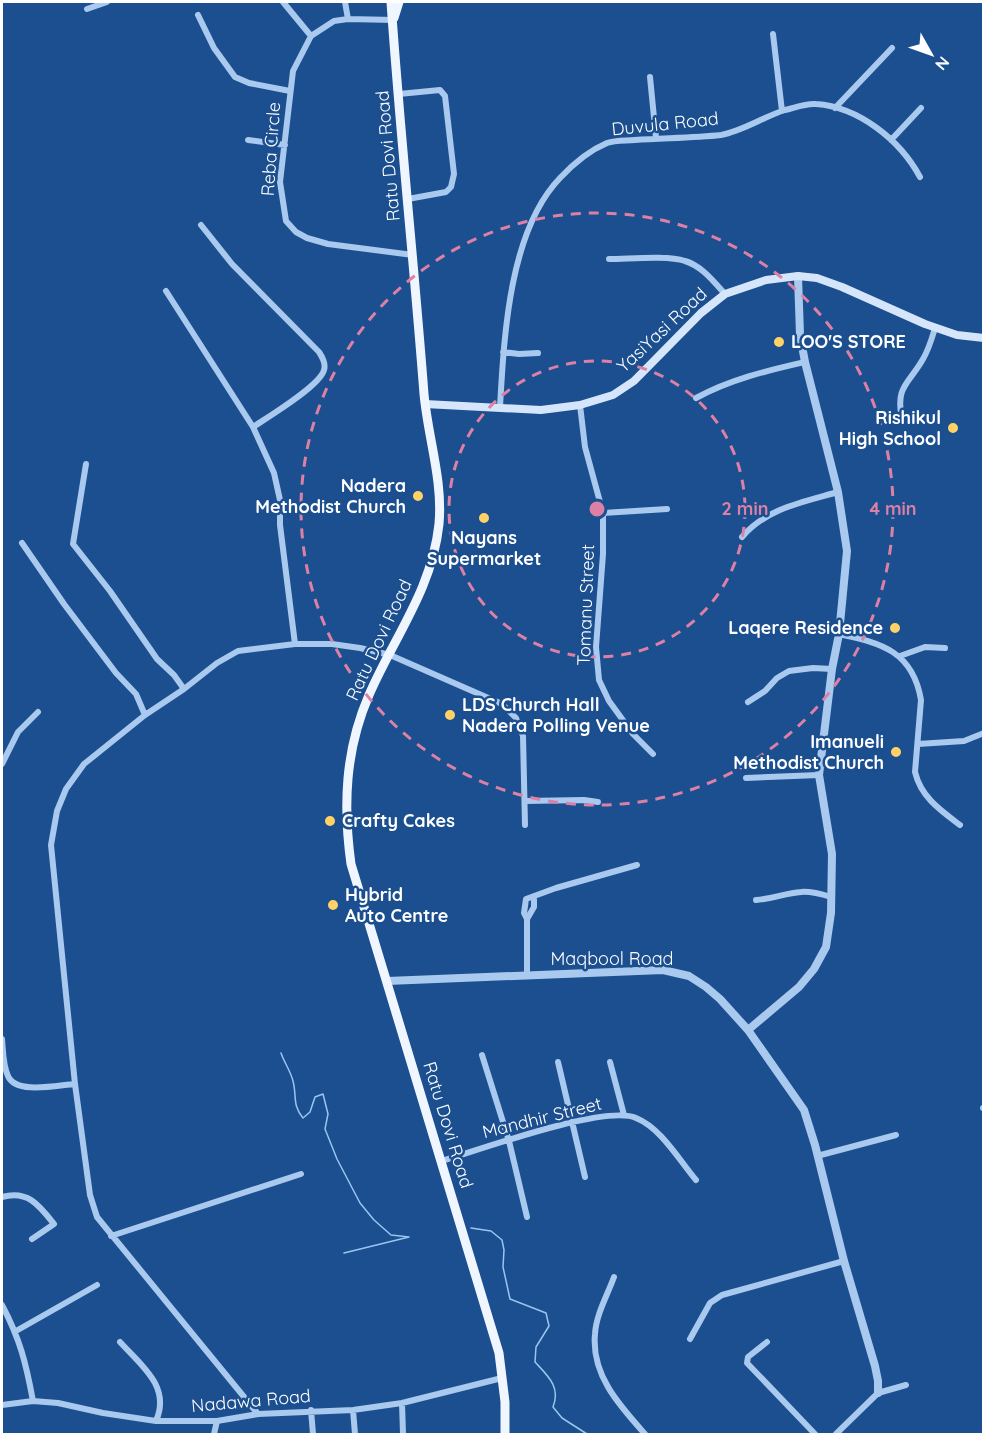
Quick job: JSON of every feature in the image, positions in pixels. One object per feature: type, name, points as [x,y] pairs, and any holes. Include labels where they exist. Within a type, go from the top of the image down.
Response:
[{"type":"main road","name":"Ratu Dovi Road","points":[[391,2],[425,404],[438,475],[439,525],[431,566],[421,594],[369,695],[357,729],[348,769],[347,830],[351,864],[489,1318],[502,1378],[505,1434]]},
{"type":"main road","name":"Ratu Dovi Road","points":[[394,20],[399,2]]},
{"type":"main road","name":"YasiYasi Road","points":[[425,404],[541,410],[580,405],[613,395],[634,381],[701,313],[725,294],[766,280],[798,276],[818,278],[842,287],[935,328],[957,335],[984,338]]},
{"type":"street","points":[[87,9],[107,2]]},
{"type":"street","points":[[283,2],[311,36]]},
{"type":"street","points":[[345,2],[348,19]]},
{"type":"street","points":[[198,15],[214,48],[235,76],[249,83],[290,91]]},
{"type":"street","name":"Reba Circle","points":[[394,20],[334,21],[311,36],[296,63],[290,91],[280,182],[286,221],[296,232],[328,244],[413,255]]},
{"type":"street","points":[[773,34],[782,111]]},
{"type":"street","points":[[835,108],[892,48]]},
{"type":"street","points":[[650,77],[656,138]]},
{"type":"street","points":[[399,94],[440,90],[445,96],[453,162],[453,182],[446,192],[408,200]]},
{"type":"street","name":"Duvula Road","points":[[500,407],[507,315],[526,233],[540,205],[558,179],[585,154],[610,142],[723,134],[782,111],[814,104],[835,108],[865,119],[891,140],[913,164],[920,177]]},
{"type":"street","points":[[891,140],[921,108]]},
{"type":"street","points":[[248,140],[285,145]]},
{"type":"street","points":[[201,225],[232,264],[319,352],[325,362],[324,371],[313,385],[253,427]]},
{"type":"street","points":[[609,259],[685,261],[699,268],[725,294]]},
{"type":"street","points":[[748,1030],[799,987],[814,969],[826,947],[829,932],[832,854],[819,775],[832,669],[839,634],[847,551],[838,492],[800,335],[798,276]]},
{"type":"street","points":[[166,291],[253,427],[274,473],[280,500],[280,525],[296,644]]},
{"type":"street","points":[[902,419],[899,397],[906,382],[923,360],[935,328]]},
{"type":"street","points":[[503,352],[538,353]]},
{"type":"street","points":[[696,398],[713,388],[755,373],[805,362]]},
{"type":"street","name":"Tomanu Street","points":[[580,405],[585,447],[603,513],[603,554],[596,647],[599,680],[603,692],[633,734],[653,754]]},
{"type":"street","points":[[86,464],[74,544],[157,659],[174,675],[184,689]]},
{"type":"street","points":[[742,537],[750,527],[773,512],[838,492]]},
{"type":"street","points":[[603,513],[666,509]]},
{"type":"street","points":[[22,543],[116,674],[136,694],[145,715]]},
{"type":"street","points":[[839,634],[881,644],[900,656],[909,666],[921,700],[915,772],[922,790],[932,802],[960,825]]},
{"type":"street","points":[[258,1414],[111,1236],[97,1217],[90,1195],[75,1084],[51,845],[57,811],[66,789],[84,765],[145,715],[217,663],[238,651],[296,644],[341,645],[390,655],[493,699],[511,711],[523,736],[525,825]]},
{"type":"street","points":[[900,656],[925,647],[945,648]]},
{"type":"street","points":[[748,702],[789,671],[813,668],[832,669]]},
{"type":"street","points":[[2,764],[18,732],[38,712]]},
{"type":"street","points":[[918,744],[964,741],[984,733]]},
{"type":"street","points":[[746,778],[819,775]]},
{"type":"street","points":[[525,801],[584,800],[598,802]]},
{"type":"street","points":[[527,975],[527,920],[524,914],[524,901],[527,898],[637,865]]},
{"type":"street","points":[[756,900],[800,891],[831,897]]},
{"type":"street","points":[[527,920],[534,907],[534,896]]},
{"type":"street","name":"Maqbool Road","points":[[387,981],[663,970],[689,976],[706,987],[748,1030],[804,1110],[844,1261],[875,1366],[878,1393]]},
{"type":"street","points":[[2,1039],[8,1077],[15,1085],[23,1088],[75,1084]]},
{"type":"street","points":[[482,1056],[509,1141],[527,1217]]},
{"type":"street","points":[[558,1062],[574,1122],[585,1177]]},
{"type":"street","points":[[610,1062],[624,1115]]},
{"type":"street","name":"Mandhir Street","points":[[442,1161],[574,1122],[609,1115],[624,1115],[635,1117],[646,1123],[661,1137],[696,1180]]},
{"type":"street","points":[[817,1156],[896,1135]]},
{"type":"street","points":[[111,1236],[301,1174]]},
{"type":"street","points":[[2,1197],[12,1194],[30,1198],[42,1208],[54,1224],[32,1239]]},
{"type":"street","points":[[690,1339],[710,1303],[722,1295],[844,1261]]},
{"type":"street","points":[[614,1278],[599,1315],[594,1354],[601,1374],[613,1396],[645,1434]]},
{"type":"street","points":[[16,1331],[97,1285]]},
{"type":"street","points":[[2,1305],[16,1331],[27,1367],[33,1401]]},
{"type":"street","points":[[120,1342],[159,1389],[161,1403],[156,1421]]},
{"type":"street","points":[[767,1342],[748,1357],[747,1363],[815,1434]]},
{"type":"street","name":"Nadawa Road","points":[[2,1405],[33,1401],[58,1403],[156,1421],[217,1421],[258,1414],[353,1410],[402,1403],[502,1378]]},
{"type":"street","points":[[836,1434],[878,1393],[906,1385]]},
{"type":"street","points":[[402,1403],[403,1434]]},
{"type":"street","points":[[311,1410],[313,1434]]},
{"type":"street","points":[[353,1410],[355,1434]]},
{"type":"street","points":[[214,1434],[217,1421]]},
{"type":"waterway","points":[[281,1053],[292,1078],[296,1105],[303,1118],[310,1112],[315,1097],[323,1094],[328,1114],[325,1129],[337,1159],[360,1203],[391,1235],[409,1237],[344,1253]]},
{"type":"waterway","points":[[471,1228],[491,1231],[502,1240],[503,1267],[510,1299],[546,1313],[549,1326],[536,1347],[535,1362],[552,1382],[555,1394],[553,1407],[562,1418],[587,1434]]},
{"type":"place","name":"LOO'S STORE","points":[[779,342]]},
{"type":"place","name":"Rishikul High School","points":[[953,428]]},
{"type":"place","name":"Nadera Methodist Church","points":[[418,496]]},
{"type":"place","name":"Nayans Supermarket","points":[[484,518]]},
{"type":"place","name":"Laqere Residence","points":[[895,628]]},
{"type":"place","name":"LDS Church Hall Nadera Polling Venue","points":[[450,715]]},
{"type":"place","name":"Imanueli Methodist Church","points":[[896,752]]},
{"type":"place","name":"Crafty Cakes","points":[[330,821]]},
{"type":"place","name":"Hybrid Auto Centre","points":[[333,905]]}]
